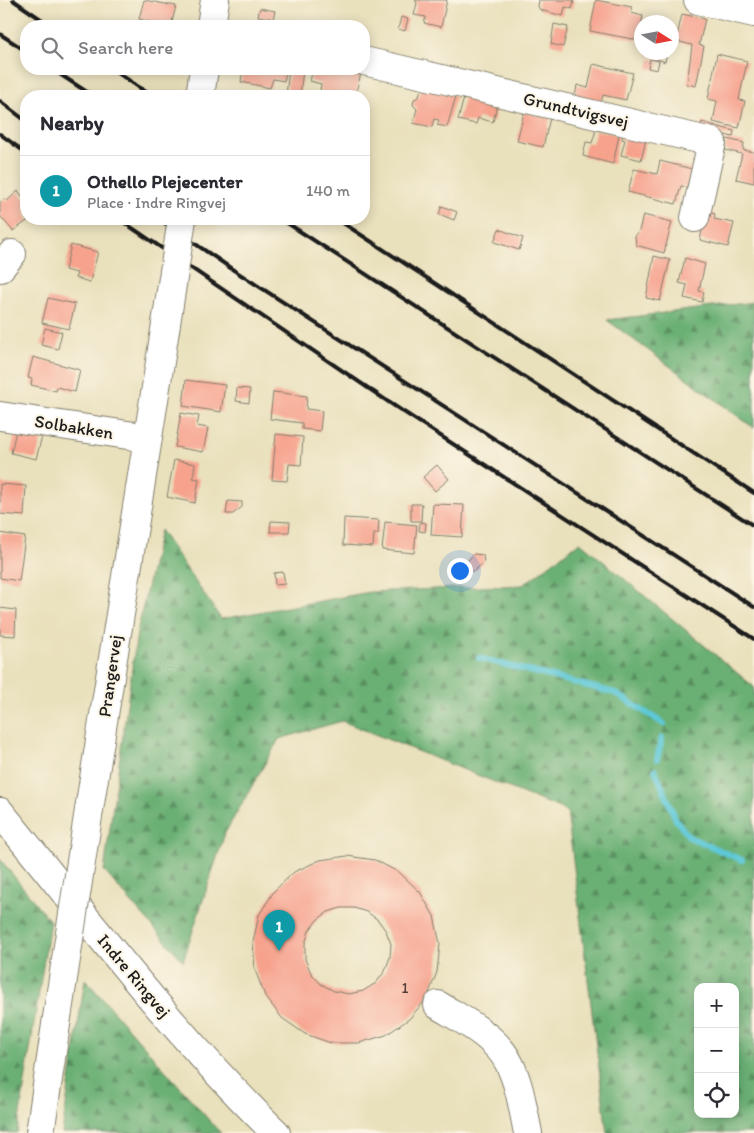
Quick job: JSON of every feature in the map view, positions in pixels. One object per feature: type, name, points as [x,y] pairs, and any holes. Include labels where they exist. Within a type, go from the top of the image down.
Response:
[{"type":"street","points":[[698,0],[754,13]]},
{"type":"street","name":"Grundtvigsvej","points":[[370,62],[712,142],[695,218]]},
{"type":"street","points":[[201,90],[203,75]]},
{"type":"street","name":"Prangervej","points":[[40,1133],[116,631],[181,225]]},
{"type":"street","name":"Solbakken","points":[[0,416],[148,438]]},
{"type":"street","name":"Indre Ringvej","points":[[0,812],[119,960],[245,1103],[276,1133]]},
{"type":"street","points":[[438,1005],[480,1032],[509,1061],[520,1090],[528,1133]]},
{"type":"green space","points":[[754,302],[754,428],[607,320]]},
{"type":"green space","points":[[160,530],[221,619],[370,592],[523,585],[580,542],[754,687],[754,1133],[607,1133],[567,811],[342,721],[279,739],[225,833],[183,961],[104,871],[137,633]]},
{"type":"green space","points":[[0,859],[50,921],[17,1133],[0,1133]]},
{"type":"green space","points":[[85,979],[215,1127],[221,1133],[62,1133]]},
{"type":"building","points":[[144,0],[176,6],[172,20],[139,19]]},
{"type":"building","points":[[415,0],[447,0],[441,27],[424,23],[426,17],[414,15],[417,3]]},
{"type":"building","points":[[539,0],[574,0],[572,9],[565,7],[563,16],[540,10],[538,6]]},
{"type":"building","points":[[596,0],[632,7],[631,13],[639,15],[634,15],[634,39],[590,31]]},
{"type":"building","points":[[260,8],[275,11],[273,19],[258,16]]},
{"type":"building","points":[[682,14],[705,19],[699,45],[704,46],[696,86],[687,84],[692,45],[679,42],[679,28]]},
{"type":"building","points":[[401,17],[408,19],[405,31],[398,29]]},
{"type":"building","points":[[554,24],[568,27],[563,47],[551,44]]},
{"type":"building","points":[[717,54],[747,61],[739,100],[745,101],[739,128],[713,122],[717,101],[708,99]]},
{"type":"building","points":[[650,60],[659,61],[657,70],[648,68]]},
{"type":"building","points":[[593,64],[633,73],[626,100],[603,95],[601,103],[575,97],[577,85],[588,88]]},
{"type":"building","points":[[242,75],[286,75],[284,81],[273,79],[270,88],[241,82]]},
{"type":"building","points":[[288,75],[302,75],[301,90],[287,90]]},
{"type":"building","points":[[312,75],[360,75],[357,90],[320,90],[321,84],[310,81]]},
{"type":"building","points":[[421,88],[456,96],[447,127],[437,125],[439,120],[434,119],[432,127],[413,123],[417,109],[413,105],[414,99],[419,97]]},
{"type":"building","points":[[465,94],[497,105],[493,122],[478,118],[476,124],[458,120]]},
{"type":"building","points":[[524,112],[550,118],[543,147],[517,141]]},
{"type":"building","points":[[702,122],[734,131],[733,137],[700,129]]},
{"type":"building","points":[[624,127],[648,132],[641,160],[621,155],[625,140],[622,139]]},
{"type":"building","points":[[596,130],[619,135],[613,164],[583,156],[586,142],[592,143]]},
{"type":"building","points":[[727,139],[744,143],[743,150],[754,152],[754,183],[736,179],[742,154],[725,150]]},
{"type":"building","points":[[660,161],[692,169],[687,187],[681,186],[676,204],[628,192],[634,169],[657,174]]},
{"type":"building","points":[[18,191],[20,194],[22,225],[13,231],[0,216],[0,202],[5,199],[7,201]]},
{"type":"building","points":[[442,206],[457,212],[454,220],[439,214]]},
{"type":"building","points":[[706,212],[715,214],[714,219],[734,223],[728,247],[700,240]]},
{"type":"building","points":[[643,215],[672,222],[664,253],[636,245],[635,236],[639,231]]},
{"type":"building","points":[[499,229],[523,238],[519,250],[494,242]]},
{"type":"building","points":[[71,245],[98,252],[90,282],[75,278],[77,273],[65,270]]},
{"type":"building","points":[[654,256],[670,260],[660,301],[646,298]]},
{"type":"building","points":[[685,258],[705,264],[699,291],[704,292],[702,302],[684,298],[687,285],[679,283]]},
{"type":"building","points":[[48,298],[75,304],[69,329],[42,323]]},
{"type":"building","points":[[45,328],[62,332],[58,349],[41,345]]},
{"type":"building","points":[[33,357],[80,370],[75,392],[57,387],[56,391],[31,385],[32,379],[28,378]]},
{"type":"building","points":[[186,380],[225,385],[221,412],[183,406]]},
{"type":"building","points":[[237,388],[250,389],[249,403],[236,401]]},
{"type":"building","points":[[273,392],[307,396],[306,409],[322,411],[320,431],[302,429],[302,423],[270,419]]},
{"type":"building","points":[[181,413],[199,416],[197,426],[208,428],[203,452],[175,447]]},
{"type":"building","points":[[16,430],[42,436],[36,459],[11,453]]},
{"type":"building","points":[[276,434],[303,437],[301,465],[289,464],[287,481],[272,480]]},
{"type":"building","points":[[174,460],[195,464],[193,478],[199,479],[195,503],[167,497]]},
{"type":"building","points":[[437,465],[449,479],[435,491],[423,477]]},
{"type":"building","points":[[0,484],[26,486],[24,516],[0,514]]},
{"type":"building","points":[[228,501],[242,502],[242,507],[233,514],[226,514]]},
{"type":"building","points":[[411,504],[422,504],[421,521],[411,521]]},
{"type":"building","points":[[433,504],[464,505],[462,537],[431,535]]},
{"type":"building","points":[[344,518],[379,520],[378,534],[374,534],[373,547],[343,545]]},
{"type":"building","points":[[271,521],[290,522],[289,532],[270,532]]},
{"type":"building","points":[[385,522],[417,525],[414,553],[382,550]]},
{"type":"building","points":[[420,522],[426,523],[425,532],[419,531]]},
{"type":"building","points":[[0,533],[25,537],[19,581],[0,578]]},
{"type":"building","points":[[474,554],[483,555],[484,562],[474,571],[466,571],[468,560]]},
{"type":"building","points":[[283,572],[285,584],[275,585],[274,573]]},
{"type":"building","points":[[0,608],[16,610],[15,636],[0,635]]},
{"type":"building","points":[[347,856],[375,860],[400,873],[420,892],[434,916],[440,944],[437,972],[427,998],[409,1019],[386,1035],[359,1043],[331,1043],[305,1034],[282,1018],[265,996],[255,970],[253,942],[259,915],[274,891],[294,872],[320,860]],"holes":[[[341,908],[354,908],[367,912],[378,920],[386,931],[391,944],[390,957],[385,971],[376,983],[363,991],[349,994],[334,991],[321,984],[311,973],[305,959],[305,944],[309,931],[317,920],[328,912]]]},
{"type":"waterway","points":[[479,658],[615,693],[664,724]]},
{"type":"waterway","points":[[657,759],[662,738]]},
{"type":"waterway","points":[[655,770],[676,820],[689,837],[742,860]]},
{"type":"railway","points":[[13,0],[42,20]]},
{"type":"railway","points":[[0,34],[20,47]]},
{"type":"railway","points":[[61,75],[84,90]]},
{"type":"railway","points":[[121,75],[143,90]]},
{"type":"railway","points":[[0,101],[20,116]]},
{"type":"railway","points":[[0,134],[20,149]]},
{"type":"railway","points":[[128,225],[396,407],[754,639]]},
{"type":"railway","points":[[168,225],[232,269],[754,607]]},
{"type":"railway","points":[[290,225],[754,526]]},
{"type":"railway","points":[[346,225],[754,493]]},
{"type":"place","name":"Othello Plejecenter","points":[[279,951]]}]
